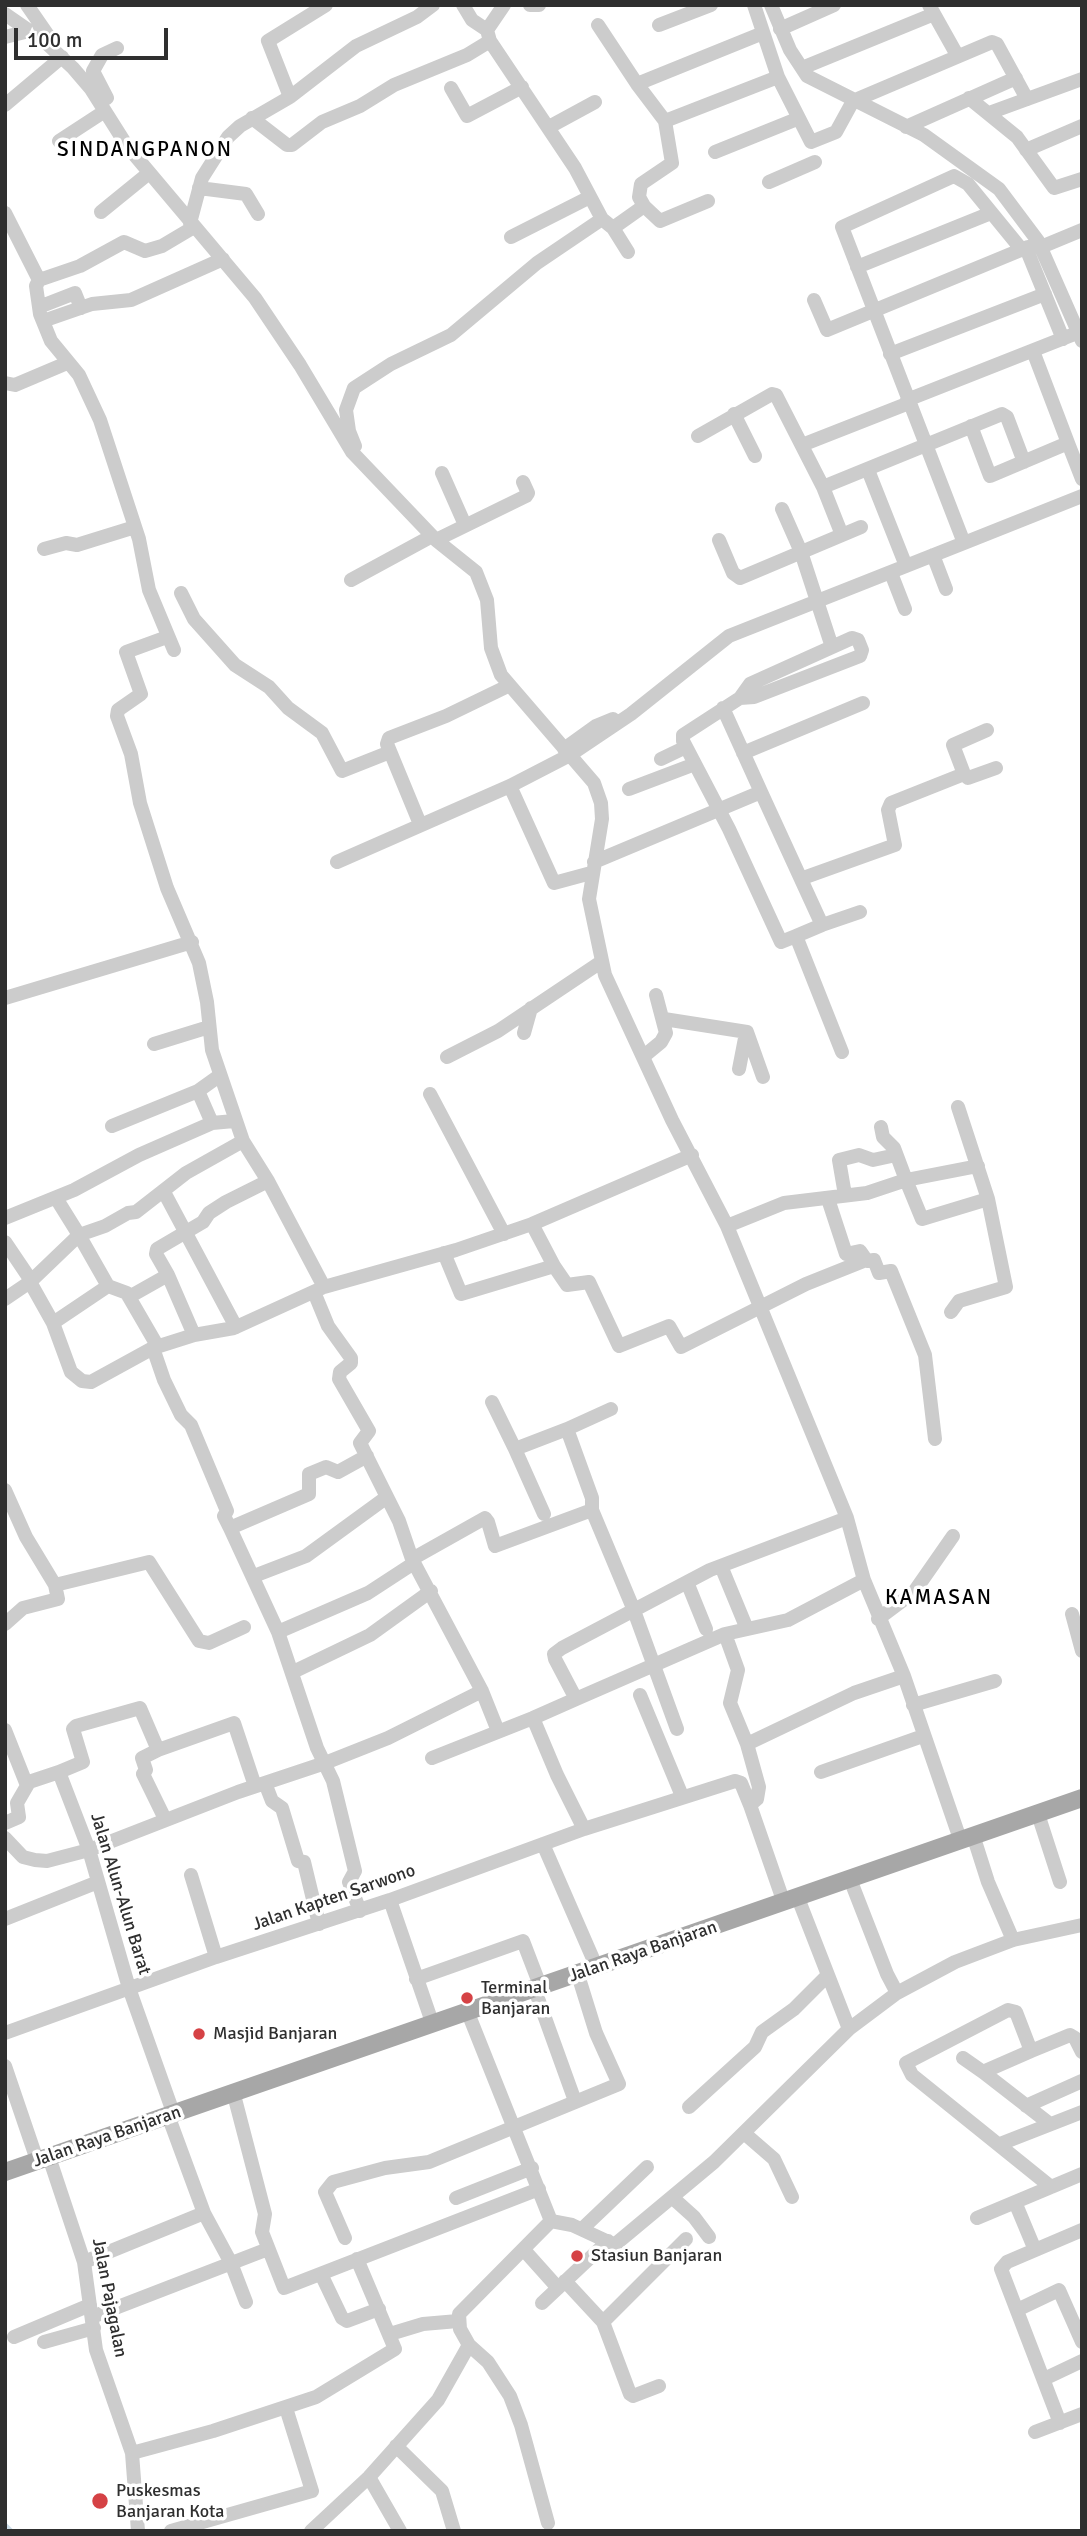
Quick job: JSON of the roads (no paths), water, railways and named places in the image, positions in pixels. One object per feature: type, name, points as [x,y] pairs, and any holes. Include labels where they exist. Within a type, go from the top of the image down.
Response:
[{"type":"main road","name":"Jalan Raya Banjaran","points":[[5,2172],[234,2095],[1082,1798]]},
{"type":"street","points":[[27,5],[149,173],[223,259],[287,345],[358,458],[449,532],[476,572],[486,600],[491,648],[509,686],[577,745],[601,803],[602,819],[589,899],[601,962],[610,988],[623,1009],[672,1120],[727,1226],[847,1518],[864,1580],[904,1676],[923,1736],[1013,1940]]},
{"type":"street","points":[[290,97],[268,41],[326,5]]},
{"type":"street","points":[[433,5],[417,17],[356,46],[290,97],[252,118],[228,137],[200,183],[192,225],[162,246],[145,251],[124,242],[80,266],[39,281],[36,286],[41,314],[51,341],[79,375],[100,420],[135,527],[149,590],[171,643],[126,652],[141,694],[118,710],[117,716],[131,754],[137,791],[167,888],[192,942],[207,1002],[219,1076],[243,1141],[268,1181],[319,1289],[328,1326],[352,1361],[340,1372],[340,1379],[369,1431],[359,1441],[387,1497],[413,1561],[482,1691],[498,1731]]},
{"type":"street","points":[[463,5],[472,20],[489,35],[549,127],[590,197],[628,251]]},
{"type":"street","points":[[252,118],[287,145],[292,145],[322,122],[360,106],[406,80],[467,55],[489,35],[504,5]]},
{"type":"street","points":[[530,5],[539,5]]},
{"type":"street","points":[[659,25],[711,5]]},
{"type":"street","points":[[754,5],[778,77],[810,142],[815,165],[769,182]]},
{"type":"street","points":[[771,5],[780,29],[807,76],[924,135],[999,189],[1081,335],[1063,339],[802,445]]},
{"type":"street","points":[[780,29],[834,5]]},
{"type":"street","points":[[802,68],[931,10],[957,55]]},
{"type":"street","points":[[5,14],[64,59]]},
{"type":"street","points":[[598,25],[637,84],[666,121],[672,163],[642,184],[639,197],[644,206],[660,221],[708,201]]},
{"type":"street","points":[[5,37],[29,31]]},
{"type":"street","points":[[637,84],[763,33]]},
{"type":"street","points":[[810,142],[836,132],[853,101],[957,55],[994,42],[1027,99]]},
{"type":"street","points":[[114,126],[113,108],[93,71],[102,55],[117,48]]},
{"type":"street","points":[[5,104],[64,59]]},
{"type":"street","points":[[666,121],[778,77]]},
{"type":"street","points":[[906,127],[1016,78]]},
{"type":"street","points":[[989,113],[1082,79]]},
{"type":"street","points":[[451,88],[467,116],[522,87]]},
{"type":"street","points":[[969,98],[989,113],[1026,150],[1054,188],[1082,179]]},
{"type":"street","points":[[549,127],[596,102]]},
{"type":"street","points":[[59,141],[105,111]]},
{"type":"street","points":[[715,152],[797,119]]},
{"type":"street","points":[[1026,150],[1082,126]]},
{"type":"street","points":[[101,212],[149,173]]},
{"type":"street","points":[[964,542],[924,445],[842,227],[945,178],[961,177],[991,213],[1032,246],[1045,294],[1063,339]]},
{"type":"street","points":[[200,183],[246,194],[258,214]]},
{"type":"street","points":[[511,237],[590,197]]},
{"type":"street","points":[[358,458],[346,410],[357,386],[391,364],[451,335],[537,263],[644,206]]},
{"type":"street","points":[[5,212],[39,281]]},
{"type":"street","points":[[857,267],[991,213]]},
{"type":"street","points":[[814,300],[827,330],[1032,246],[1082,230]]},
{"type":"street","points":[[41,314],[131,300],[223,259]]},
{"type":"street","points":[[890,354],[1045,294]]},
{"type":"street","points":[[1033,351],[1082,479]]},
{"type":"street","points":[[5,383],[15,386],[67,363]]},
{"type":"street","points":[[698,436],[768,395],[776,395],[823,487],[842,535]]},
{"type":"street","points":[[734,414],[755,456]]},
{"type":"street","points":[[823,487],[1005,414],[1024,462]]},
{"type":"street","points":[[971,426],[987,474],[993,475],[1068,443]]},
{"type":"street","points":[[868,470],[906,566]]},
{"type":"street","points":[[442,472],[449,532]]},
{"type":"street","points":[[351,580],[526,496],[528,493],[523,482]]},
{"type":"street","points":[[337,862],[510,786],[631,714],[721,640],[1082,496]]},
{"type":"street","points":[[782,509],[801,552],[832,647]]},
{"type":"street","points":[[44,549],[66,542],[77,545],[135,527]]},
{"type":"street","points":[[719,540],[733,573],[740,578],[861,527]]},
{"type":"street","points":[[933,555],[946,589]]},
{"type":"street","points":[[891,573],[905,609]]},
{"type":"street","points":[[181,593],[194,618],[234,665],[269,687],[288,708],[322,733],[342,771],[390,752]]},
{"type":"street","points":[[740,698],[754,697],[860,656],[863,652],[855,638],[750,684],[740,698],[683,735],[686,747],[781,942],[860,912]]},
{"type":"street","points":[[421,824],[390,752],[389,738],[446,716],[509,686]]},
{"type":"street","points":[[743,753],[863,703]]},
{"type":"street","points":[[723,708],[803,878],[822,925]]},
{"type":"street","points":[[987,730],[953,745],[968,778],[996,768]]},
{"type":"street","points":[[662,759],[686,747]]},
{"type":"street","points":[[629,789],[695,764]]},
{"type":"street","points":[[803,878],[895,845],[887,810],[891,803],[964,774]]},
{"type":"street","points":[[510,786],[554,883],[593,868],[639,843],[761,792]]},
{"type":"street","points":[[796,936],[842,1052]]},
{"type":"street","points":[[5,998],[192,942]]},
{"type":"street","points":[[447,1057],[498,1031],[601,962]]},
{"type":"street","points":[[643,1056],[661,1042],[666,1033],[656,995]]},
{"type":"street","points":[[524,1033],[531,1008]]},
{"type":"street","points":[[664,1019],[747,1032]]},
{"type":"street","points":[[154,1044],[209,1027]]},
{"type":"street","points":[[738,1069],[747,1032]]},
{"type":"street","points":[[747,1032],[762,1077]]},
{"type":"street","points":[[112,1126],[198,1091],[219,1076]]},
{"type":"street","points":[[198,1091],[212,1123]]},
{"type":"street","points":[[430,1094],[504,1234]]},
{"type":"street","points":[[951,1312],[958,1301],[1004,1290],[1006,1287],[988,1199],[958,1107]]},
{"type":"street","points":[[5,1218],[56,1198],[212,1123],[234,1121]]},
{"type":"street","points":[[881,1128],[883,1137],[897,1155],[922,1219],[988,1199]]},
{"type":"street","points":[[5,1299],[79,1235],[136,1212],[186,1173],[243,1141]]},
{"type":"street","points":[[5,1242],[30,1280],[53,1323],[71,1372],[82,1381],[91,1382],[156,1348],[194,1335],[236,1327],[319,1289],[532,1224],[692,1155]]},
{"type":"street","points":[[845,1195],[839,1160],[859,1155],[873,1160],[897,1155]]},
{"type":"street","points":[[727,1226],[790,1203],[867,1193],[906,1180],[978,1166]]},
{"type":"street","points":[[194,1335],[156,1251],[226,1202],[268,1181]]},
{"type":"street","points":[[164,1192],[236,1327]]},
{"type":"street","points":[[56,1198],[108,1286],[127,1293],[156,1348],[163,1381],[195,1436],[227,1511],[224,1516],[278,1632],[340,1801],[355,1871],[349,1882],[360,1911]]},
{"type":"street","points":[[828,1199],[846,1254],[860,1251],[866,1260]]},
{"type":"street","points":[[532,1224],[567,1285],[589,1282],[619,1346],[669,1326],[679,1345],[684,1347],[810,1282],[866,1260],[874,1260],[880,1274],[891,1271],[920,1339],[935,1439]]},
{"type":"street","points":[[444,1253],[461,1294],[554,1266]]},
{"type":"street","points":[[129,1297],[168,1275]]},
{"type":"street","points":[[53,1323],[108,1286]]},
{"type":"street","points":[[492,1402],[544,1514]]},
{"type":"street","points":[[515,1449],[611,1409]]},
{"type":"street","points":[[567,1429],[592,1499],[592,1510],[633,1608],[677,1729]]},
{"type":"street","points":[[230,1528],[309,1494],[309,1475],[328,1467],[338,1472],[366,1456]]},
{"type":"street","points":[[5,1490],[26,1537],[55,1585],[58,1600],[23,1608],[5,1625]]},
{"type":"street","points":[[254,1576],[306,1556],[387,1497]]},
{"type":"street","points":[[278,1632],[372,1591],[413,1561],[485,1518],[495,1546],[592,1510]]},
{"type":"street","points":[[576,1699],[554,1654],[633,1608],[721,1566],[847,1518]]},
{"type":"street","points":[[878,1619],[914,1592],[928,1574],[941,1549],[953,1536]]},
{"type":"street","points":[[55,1585],[149,1562],[199,1641],[209,1643],[244,1627]]},
{"type":"street","points":[[721,1566],[747,1629]]},
{"type":"street","points":[[432,1758],[654,1667],[725,1634],[788,1620],[864,1580]]},
{"type":"street","points":[[687,1582],[706,1629]]},
{"type":"street","points":[[293,1672],[370,1635],[431,1591]]},
{"type":"street","points":[[1072,1614],[1082,1651]]},
{"type":"street","points":[[725,1634],[738,1670],[730,1703],[747,1744],[759,1787],[754,1802],[790,1901],[846,2033]]},
{"type":"street","points":[[747,1744],[855,1693],[904,1676]]},
{"type":"street","points":[[913,1705],[995,1681]]},
{"type":"street","points":[[5,1838],[23,1857],[35,1860],[47,1861],[89,1850],[165,1819],[325,1763],[412,1728],[482,1691]]},
{"type":"street","points":[[640,1695],[678,1798]]},
{"type":"street","points":[[5,1823],[18,1818],[17,1803],[28,1784],[83,1762],[74,1728],[135,1708],[141,1709],[158,1750]]},
{"type":"street","points":[[533,1718],[556,1775],[584,1829]]},
{"type":"street","points":[[165,1819],[143,1774],[146,1770],[142,1759],[158,1750],[234,1723],[260,1784],[271,1800],[282,1807],[298,1861],[304,1861],[319,1924]]},
{"type":"street","points":[[5,1730],[28,1784]]},
{"type":"street","points":[[821,1772],[923,1736]]},
{"type":"street","name":"Jalan Alun-Alun Barat","points":[[59,1772],[89,1850],[130,1988],[204,2213],[231,2263],[246,2302]]},
{"type":"street","name":"Jalan Kapten Sarwono","points":[[5,2033],[216,1957],[360,1911],[584,1829],[678,1798],[737,1780],[754,1802]]},
{"type":"street","points":[[1038,1814],[1060,1882]]},
{"type":"street","points":[[543,1844],[597,1968]]},
{"type":"street","points":[[191,1875],[216,1957]]},
{"type":"street","points":[[850,1879],[897,1993]]},
{"type":"street","points":[[5,1919],[98,1882]]},
{"type":"street","points":[[390,1900],[433,2025]]},
{"type":"street","points":[[551,2221],[583,2228],[608,2241],[618,2242],[674,2199],[846,2033],[897,1993],[955,1962],[1013,1940],[1082,1924]]},
{"type":"street","points":[[416,1979],[523,1941],[575,2101]]},
{"type":"street","points":[[345,2238],[325,2192],[334,2182],[385,2168],[429,2162],[619,2084],[596,2033],[578,1975]]},
{"type":"street","points":[[689,2107],[755,2047],[762,2032],[794,2009],[822,1980]]},
{"type":"street","points":[[1031,2051],[1016,2012],[1008,2010],[906,2063],[912,2076],[1000,2144],[1043,2190]]},
{"type":"street","points":[[468,2013],[551,2221]]},
{"type":"street","points":[[983,2072],[1072,2035],[1082,2052]]},
{"type":"street","points":[[963,2058],[1050,2124]]},
{"type":"street","name":"Jalan Pajagalan","points":[[5,2066],[84,2262],[96,2350],[132,2453],[138,2531]]},
{"type":"street","points":[[1026,2106],[1082,2081]]},
{"type":"street","points":[[234,2095],[265,2214],[261,2229],[283,2288],[539,2189]]},
{"type":"street","points":[[1000,2144],[1082,2112]]},
{"type":"street","points":[[744,2133],[774,2160],[792,2197]]},
{"type":"street","points":[[583,2228],[647,2167]]},
{"type":"street","points":[[456,2198],[532,2168]]},
{"type":"street","points":[[977,2218],[1082,2174]]},
{"type":"street","points":[[674,2199],[694,2217],[709,2237]]},
{"type":"street","points":[[1015,2202],[1035,2250]]},
{"type":"street","points":[[84,2262],[204,2213]]},
{"type":"street","points":[[548,2523],[510,2396],[488,2362],[469,2345],[458,2321],[463,2308],[551,2221]]},
{"type":"street","points":[[1060,2423],[1002,2266],[1082,2230]]},
{"type":"street","points":[[603,2322],[686,2239]]},
{"type":"street","points":[[542,2303],[608,2241]]},
{"type":"street","points":[[44,2342],[92,2317],[268,2249]]},
{"type":"street","points":[[524,2250],[603,2322],[630,2394],[633,2396],[659,2386]]},
{"type":"street","points":[[132,2453],[286,2408],[328,2392],[394,2350],[396,2347],[357,2259]]},
{"type":"street","points":[[321,2274],[342,2318],[347,2321],[379,2309]]},
{"type":"street","points":[[1017,2310],[1059,2290],[1082,2342]]},
{"type":"street","points":[[14,2337],[92,2317]]},
{"type":"street","points":[[390,2334],[430,2323],[458,2321]]},
{"type":"street","points":[[311,2531],[369,2477],[438,2400],[469,2345]]},
{"type":"street","points":[[1044,2379],[1082,2361]]},
{"type":"street","points":[[171,2531],[312,2491],[286,2408]]},
{"type":"street","points":[[1035,2432],[1082,2414]]},
{"type":"street","points":[[396,2446],[442,2491],[454,2531]]},
{"type":"street","points":[[369,2477],[400,2531]]},
{"type":"waterway","points":[[5,2524],[12,2531]]},
{"type":"place","name":"Terminal Banjaran","points":[[467,1998]]},
{"type":"place","name":"Masjid Banjaran","points":[[199,2034]]},
{"type":"place","name":"Stasiun Banjaran","points":[[577,2256]]},
{"type":"place","name":"Puskesmas Banjaran Kota","points":[[100,2501]]},
{"type":"district","name":"SINDANGPANON","points":[[145,150]]},
{"type":"district","name":"KAMASAN","points":[[939,1598]]}]
